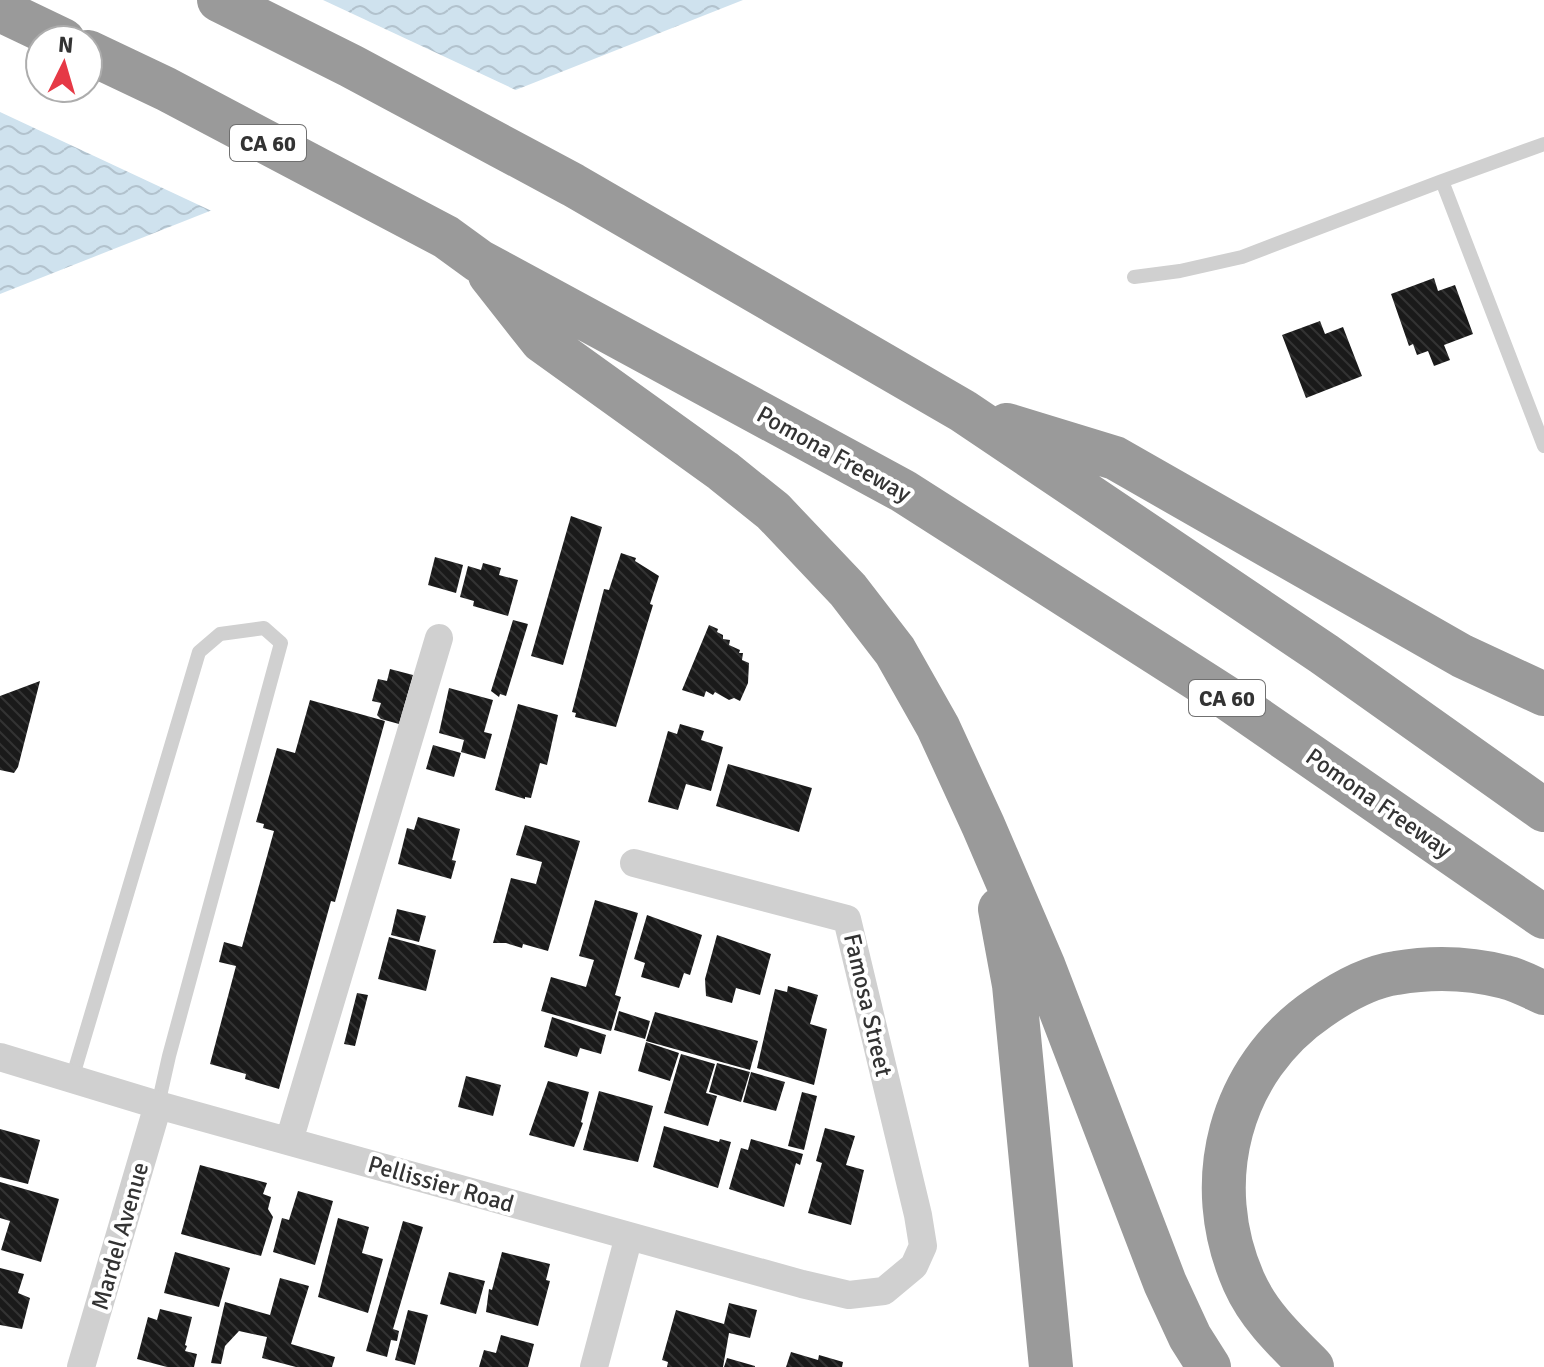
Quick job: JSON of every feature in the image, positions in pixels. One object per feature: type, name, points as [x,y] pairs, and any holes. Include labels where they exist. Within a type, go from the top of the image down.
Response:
[{"type":"highway","points":[[219,0],[351,66],[573,185],[948,402],[1324,654],[1544,810]]},
{"type":"highway","points":[[0,10],[29,24]]},
{"type":"highway","name":"Pomona Freeway","points":[[104,60],[166,89],[893,485],[1227,698],[1544,917]]},
{"type":"highway","points":[[462,249],[542,341],[723,471],[784,522],[848,590],[895,651],[938,727],[983,825],[1044,967],[1165,1283],[1190,1337],[1209,1367]]},
{"type":"highway","points":[[948,402],[1115,458],[1462,656],[1544,694]]},
{"type":"highway","points":[[983,825],[1014,985],[1051,1367]]},
{"type":"highway","points":[[1312,1367],[1271,1327],[1244,1283],[1226,1225],[1224,1164],[1235,1113],[1260,1064],[1296,1023],[1344,991],[1394,973],[1448,969],[1506,977],[1544,993]]},
{"type":"street","points":[[289,1141],[439,638]]},
{"type":"street","name":"Famosa Street","points":[[634,863],[847,919],[923,1246],[914,1266],[884,1291]]},
{"type":"street","name":"Pellissier Road","points":[[0,1057],[158,1105],[849,1295],[884,1291]]},
{"type":"street","name":"Mardel Avenue","points":[[81,1367],[158,1105]]},
{"type":"street","points":[[594,1367],[629,1236]]},
{"type":"lane","points":[[1134,277],[1180,271],[1242,257],[1544,144]]},
{"type":"lane","points":[[1442,181],[1544,446]]},
{"type":"lane","points":[[72,1079],[199,652],[220,634],[264,628],[281,643],[158,1105]]},
{"type":"water","points":[[0,0],[743,0],[0,294]]},
{"type":"pier","points":[[0,0],[323,0],[520,92],[216,213],[0,112]]},
{"type":"building","points":[[1434,278],[1438,291],[1455,285],[1473,334],[1444,345],[1450,360],[1434,366],[1428,351],[1417,355],[1413,344],[1409,346],[1391,294]]},
{"type":"building","points":[[1320,321],[1325,334],[1343,327],[1362,376],[1306,398],[1282,335]]},
{"type":"building","points":[[571,516],[602,527],[563,665],[531,656]]},
{"type":"building","points":[[621,553],[636,558],[635,561],[659,576],[616,727],[575,717],[576,713],[572,712],[604,589],[609,590]]},
{"type":"building","points":[[435,557],[463,565],[456,593],[428,585]]},
{"type":"building","points":[[483,563],[501,568],[499,575],[518,580],[508,616],[473,606],[474,601],[460,597],[468,566],[481,570]]},
{"type":"building","points":[[513,620],[528,624],[506,696],[500,694],[499,697],[491,691]]},
{"type":"building","points":[[709,625],[718,629],[723,639],[730,640],[729,645],[740,650],[742,660],[749,663],[748,683],[740,701],[734,698],[729,700],[715,692],[713,695],[706,691],[704,697],[682,690]]},
{"type":"building","points":[[390,669],[413,675],[399,724],[381,719],[377,715],[381,703],[372,701],[378,679],[387,681]]},
{"type":"building","points":[[40,681],[18,767],[14,773],[0,770],[0,696]]},
{"type":"building","points":[[449,688],[493,700],[484,732],[492,734],[485,759],[461,752],[464,740],[439,733]]},
{"type":"building","points":[[310,700],[385,721],[279,1089],[245,1079],[246,1074],[210,1064],[236,966],[219,962],[224,942],[242,947],[274,831],[256,822],[277,748],[295,753]]},
{"type":"building","points":[[518,704],[558,715],[547,765],[540,763],[531,798],[525,799],[495,790]]},
{"type":"building","points":[[680,724],[704,731],[701,740],[723,747],[711,791],[686,784],[678,810],[648,802],[668,731],[677,734]]},
{"type":"building","points":[[433,745],[461,753],[454,777],[426,769]]},
{"type":"building","points":[[728,764],[812,788],[799,832],[716,806]]},
{"type":"building","points":[[418,817],[460,829],[451,879],[398,864],[407,828],[414,830]]},
{"type":"building","points":[[525,825],[580,841],[548,951],[523,944],[522,948],[493,943],[511,878],[536,884],[542,862],[516,855]]},
{"type":"building","points":[[595,900],[638,913],[615,995],[621,997],[611,1031],[541,1011],[551,977],[586,987],[594,960],[579,956]]},
{"type":"building","points":[[397,909],[426,916],[419,942],[391,935]]},
{"type":"building","points":[[647,915],[702,935],[690,975],[684,973],[679,988],[641,977],[645,963],[634,959]]},
{"type":"building","points":[[717,935],[771,954],[760,995],[736,988],[732,1003],[706,996],[705,979]]},
{"type":"building","points":[[389,937],[436,950],[426,991],[378,979]]},
{"type":"building","points":[[788,986],[818,995],[810,1024],[827,1029],[814,1085],[757,1068],[775,989],[787,992]]},
{"type":"building","points":[[357,993],[368,995],[355,1046],[344,1044]]},
{"type":"building","points":[[619,1011],[650,1021],[645,1039],[614,1030]]},
{"type":"building","points":[[655,1012],[758,1041],[750,1070],[646,1041]]},
{"type":"building","points":[[552,1017],[606,1035],[601,1054],[580,1048],[577,1057],[544,1047]]},
{"type":"building","points":[[646,1042],[679,1053],[670,1081],[638,1071]]},
{"type":"building","points":[[681,1054],[715,1064],[706,1093],[717,1096],[708,1126],[664,1113]]},
{"type":"building","points":[[717,1063],[750,1072],[741,1102],[709,1092]]},
{"type":"building","points":[[751,1072],[785,1082],[776,1111],[743,1102]]},
{"type":"building","points":[[466,1076],[501,1085],[493,1116],[458,1107]]},
{"type":"building","points":[[548,1081],[589,1092],[574,1147],[529,1135]]},
{"type":"building","points":[[599,1091],[653,1106],[638,1162],[583,1150]]},
{"type":"building","points":[[802,1092],[817,1096],[804,1150],[788,1146]]},
{"type":"building","points":[[664,1126],[719,1142],[720,1139],[731,1142],[718,1188],[653,1167]]},
{"type":"building","points":[[825,1128],[855,1136],[846,1165],[864,1170],[851,1225],[808,1213],[822,1163],[816,1161]]},
{"type":"building","points":[[0,1129],[40,1140],[28,1184],[0,1177]]},
{"type":"building","points":[[751,1139],[803,1154],[800,1165],[796,1163],[784,1207],[729,1189],[741,1148],[748,1150]]},
{"type":"building","points":[[200,1165],[267,1183],[263,1194],[271,1197],[268,1209],[273,1217],[261,1256],[181,1234]]},
{"type":"building","points":[[0,1182],[59,1199],[41,1262],[1,1250],[10,1221],[0,1218]]},
{"type":"building","points":[[298,1191],[333,1201],[315,1265],[273,1252],[282,1218],[289,1220]]},
{"type":"building","points":[[338,1218],[369,1227],[362,1253],[383,1259],[368,1313],[318,1297]]},
{"type":"building","points":[[403,1221],[423,1227],[393,1329],[399,1331],[397,1341],[391,1340],[387,1357],[366,1351]]},
{"type":"building","points":[[175,1252],[230,1268],[219,1307],[164,1293]]},
{"type":"building","points":[[502,1252],[550,1264],[546,1280],[550,1281],[538,1326],[486,1312],[489,1289],[492,1290]]},
{"type":"building","points":[[0,1268],[24,1274],[18,1293],[30,1298],[22,1329],[0,1325]]},
{"type":"building","points":[[449,1272],[485,1281],[476,1314],[440,1304]]},
{"type":"building","points":[[280,1278],[309,1286],[291,1344],[335,1357],[332,1367],[296,1367],[262,1358],[267,1337],[239,1331],[225,1346],[221,1364],[211,1363],[225,1302],[270,1315]]},
{"type":"building","points":[[729,1303],[757,1310],[750,1338],[729,1333],[723,1367],[667,1367],[668,1362],[662,1360],[676,1310],[724,1324]]},
{"type":"building","points":[[160,1309],[192,1317],[185,1351],[197,1354],[194,1367],[167,1367],[137,1359],[148,1317],[157,1320]]},
{"type":"building","points":[[408,1310],[428,1315],[415,1365],[395,1360]]},
{"type":"building","points":[[501,1335],[534,1344],[528,1367],[479,1367],[484,1350],[496,1353]]},
{"type":"building","points":[[791,1352],[818,1360],[819,1355],[843,1362],[842,1367],[786,1367]]},
{"type":"building","points":[[727,1358],[755,1366],[755,1367],[724,1367]]}]
